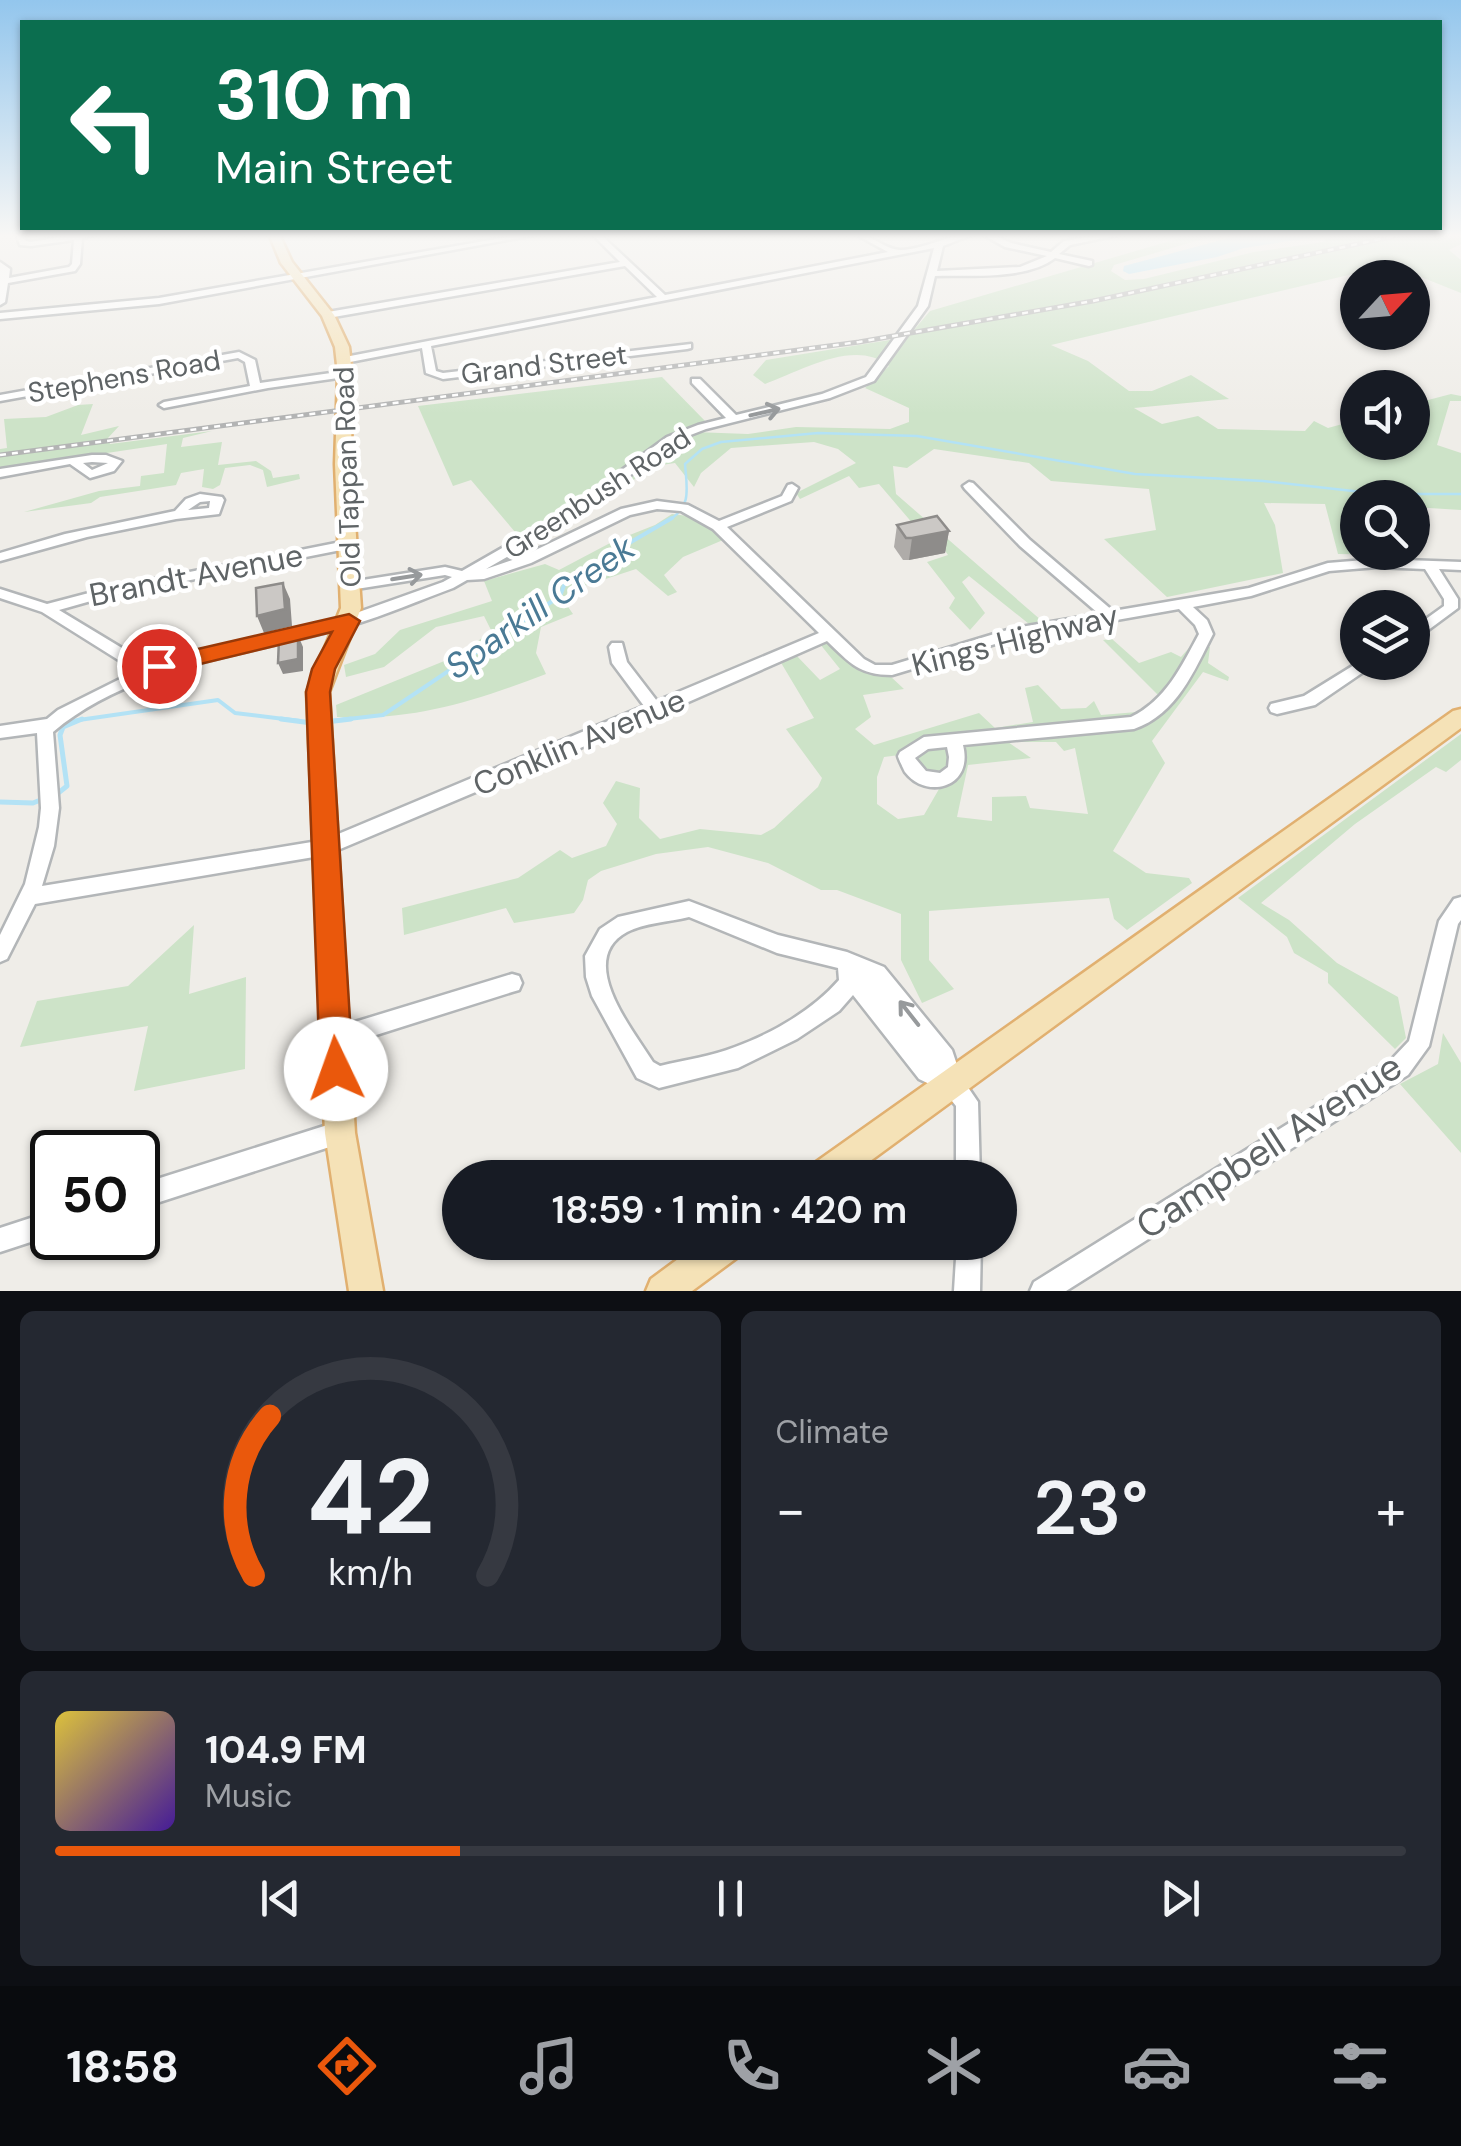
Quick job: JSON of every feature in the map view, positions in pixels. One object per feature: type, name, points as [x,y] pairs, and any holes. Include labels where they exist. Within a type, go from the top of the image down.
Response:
[{"type":"main road","name":"Old Tappan Road","points":[[312,294],[328,315],[345,367],[342,464],[349,621]]},
{"type":"main road","points":[[349,621],[324,669],[318,692],[340,1133],[366,1291]]},
{"type":"main road","points":[[845,1160],[1461,717]]},
{"type":"main road","points":[[663,1291],[705,1260]]},
{"type":"street","points":[[0,316],[201,294]]},
{"type":"street","points":[[328,315],[447,294]]},
{"type":"street","points":[[659,294],[663,298]]},
{"type":"street","name":"Stephens Road","points":[[0,398],[239,356],[250,360],[254,384],[267,386],[426,344],[682,294]]},
{"type":"street","name":"Greenbush Road","points":[[350,586],[446,571],[464,576],[568,516],[672,439],[826,396],[870,378],[923,306],[926,294]]},
{"type":"street","name":"Grand Street","points":[[426,344],[431,373],[443,376],[688,346]]},
{"type":"street","points":[[696,381],[734,419]]},
{"type":"street","points":[[164,405],[267,386]]},
{"type":"street","points":[[0,472],[76,462]]},
{"type":"street","points":[[968,486],[1025,543],[1109,615]]},
{"type":"street","points":[[718,526],[787,498],[792,488]]},
{"type":"street","name":"Kings Highway","points":[[49,725],[148,671],[349,621],[448,586],[464,576],[479,576],[535,556],[642,507],[684,508],[718,526],[859,663],[874,670],[892,670],[1014,634],[1251,592],[1340,566]]},
{"type":"street","points":[[0,557],[58,539],[178,514]]},
{"type":"street","name":"Brandt Avenue","points":[[47,609],[346,545]]},
{"type":"street","points":[[498,557],[535,556]]},
{"type":"street","name":"Kings Highway","points":[[1430,565],[1461,566]]},
{"type":"street","points":[[1430,567],[1451,599],[1451,608],[1430,623]]},
{"type":"street","points":[[0,592],[47,609],[148,671]]},
{"type":"street","points":[[954,740],[1134,723],[1156,714],[1169,701],[1206,634],[1202,623],[1182,604]]},
{"type":"street","name":"Conklin Avenue","points":[[28,897],[326,846],[830,634]]},
{"type":"street","points":[[617,647],[620,663],[655,710]]},
{"type":"street","points":[[1277,708],[1309,702],[1343,680]]},
{"type":"street","points":[[0,732],[49,725]]},
{"type":"street","points":[[0,953],[28,897],[44,845],[49,797],[44,736],[49,725]]},
{"type":"street","name":"Campbell Avenue","points":[[1043,1291],[1400,1067],[1418,1046],[1448,921],[1461,905]]},
{"type":"street","points":[[848,972],[832,1004],[789,1032],[738,1058],[659,1076],[645,1070],[602,996],[596,956],[607,935],[625,923],[689,909],[848,972],[927,1071],[952,1083],[967,1102],[968,1160]]},
{"type":"street","points":[[334,1038],[512,983]]},
{"type":"street","points":[[160,1189],[340,1133]]},
{"type":"street","points":[[0,1240],[30,1230]]},
{"type":"street","points":[[967,1291],[968,1260]]},
{"type":"green space","points":[[987,294],[1267,294],[1051,345],[1088,361],[1129,391],[1152,391],[1191,375],[1229,399],[1134,408],[1162,424],[1198,416],[1218,429],[1305,431],[1314,421],[1328,428],[1340,425],[1340,460],[1430,460],[1430,400],[1451,394],[1461,396],[1461,401],[1450,401],[1437,445],[1461,453],[1461,510],[1430,508],[1430,480],[1340,480],[1340,554],[1325,504],[1264,503],[1275,525],[1283,573],[1167,597],[1104,539],[1156,530],[1149,489],[1051,481],[1029,463],[934,449],[907,468],[893,466],[896,494],[1042,621],[1029,624],[969,576],[962,582],[985,613],[970,630],[949,608],[955,598],[927,562],[948,555],[935,536],[914,525],[879,484],[859,488],[849,476],[800,499],[796,493],[856,463],[838,449],[814,442],[731,448],[701,473],[694,487],[675,463],[655,466],[615,492],[612,488],[673,441],[694,432],[748,434],[796,427],[890,429],[909,422],[909,408],[865,388],[889,366],[875,358],[844,356],[765,384],[753,375],[766,360],[908,337],[930,311]]},
{"type":"green space","points":[[662,377],[706,422],[669,435],[521,539],[471,480],[453,486],[418,406]]},
{"type":"green space","points":[[93,404],[81,435],[119,426],[108,438],[110,444],[212,431],[183,438],[181,447],[222,442],[218,465],[256,461],[271,471],[273,478],[299,474],[300,479],[267,487],[263,470],[250,465],[225,468],[220,485],[213,489],[202,487],[204,469],[181,473],[176,485],[24,512],[99,491],[140,486],[141,476],[164,473],[167,444],[0,469],[0,449],[7,448],[4,419],[46,417],[78,405]]},
{"type":"green space","points":[[672,514],[696,517],[723,540],[683,557],[664,575],[677,592],[668,596],[636,569],[572,590],[564,601],[573,614],[541,627],[536,653],[546,674],[444,707],[392,716],[337,717],[336,705],[464,653],[491,630],[484,616],[436,627],[384,667],[346,677],[344,665],[375,654],[400,630],[492,601],[484,581],[545,564],[559,570]]},
{"type":"green space","points":[[1112,639],[1139,663],[1171,652],[1181,657],[1195,641],[1210,647],[1208,663],[1229,677],[1228,681],[1203,672],[1152,741],[1165,763],[1113,851],[1146,873],[1189,878],[1192,883],[1127,930],[1114,919],[1109,898],[929,911],[929,960],[954,989],[922,1003],[901,960],[901,914],[837,890],[821,890],[768,863],[708,847],[656,854],[601,871],[588,880],[583,900],[574,913],[514,923],[506,908],[404,935],[402,908],[518,878],[560,850],[572,858],[606,846],[617,824],[603,803],[616,781],[640,788],[639,818],[660,839],[700,829],[761,835],[774,828],[818,787],[822,778],[786,729],[814,718],[780,661],[794,653],[820,680],[840,669],[820,644],[829,643],[857,669],[890,676],[904,689],[863,695],[871,717],[855,729],[874,745],[979,713],[995,728],[1033,722],[1025,688],[1038,685],[1061,709],[1086,708],[1094,701],[1101,715],[1149,711],[1159,696],[1103,640]],"holes":[[[1008,742],[1056,742],[1064,751],[1075,748],[1088,814],[1030,808],[1026,796],[992,797],[992,821],[957,817],[968,765],[1031,758]],[[915,753],[919,768],[939,789],[924,815],[898,819],[877,804],[877,777],[884,757]]]},
{"type":"green space","points":[[1461,734],[1461,760],[1446,772],[1436,767],[1355,824],[1261,903],[1289,920],[1337,963],[1398,997],[1406,1038],[1395,1049],[1328,983],[1328,973],[1294,953],[1287,937],[1238,898]]},
{"type":"green space","points":[[194,925],[189,994],[246,977],[245,1069],[134,1091],[148,1026],[20,1047],[37,1001],[128,986]]},
{"type":"green space","points":[[1443,1033],[1461,1063],[1461,1153],[1400,1084],[1438,1064]]},
{"type":"building","points":[[937,516],[949,531],[906,538],[897,525]]},
{"type":"building","points":[[283,583],[285,609],[257,616],[256,588]]},
{"type":"building","points":[[298,635],[298,659],[278,663],[279,639]]},
{"type":"waterway","name":"Sparkill Creek","points":[[672,518],[684,503],[685,464],[702,449],[721,442],[818,433],[917,436],[1135,474],[1263,481],[1380,494],[1461,494]]},
{"type":"waterway","name":"Sparkill Creek","points":[[331,721],[383,715],[560,596],[566,580],[672,518]]},
{"type":"waterway","name":"Sparkill Creek","points":[[668,521],[672,518]]},
{"type":"waterway","name":"Sparkill Creek","points":[[80,720],[218,700],[235,713],[300,721]]},
{"type":"waterway","name":"Sparkill Creek","points":[[281,719],[312,723]]},
{"type":"waterway","name":"Sparkill Creek","points":[[326,722],[351,719]]},
{"type":"waterway","name":"Sparkill Creek","points":[[57,794],[67,786],[60,735],[63,727],[80,720]]},
{"type":"waterway","name":"Sparkill Creek","points":[[72,721],[80,720]]},
{"type":"waterway","name":"Sparkill Creek","points":[[0,802],[33,803],[43,799]]},
{"type":"railway","points":[[0,455],[859,342],[1124,294]]},
{"type":"route","points":[[159,666],[349,621],[324,669],[318,692],[336,1069]]}]
